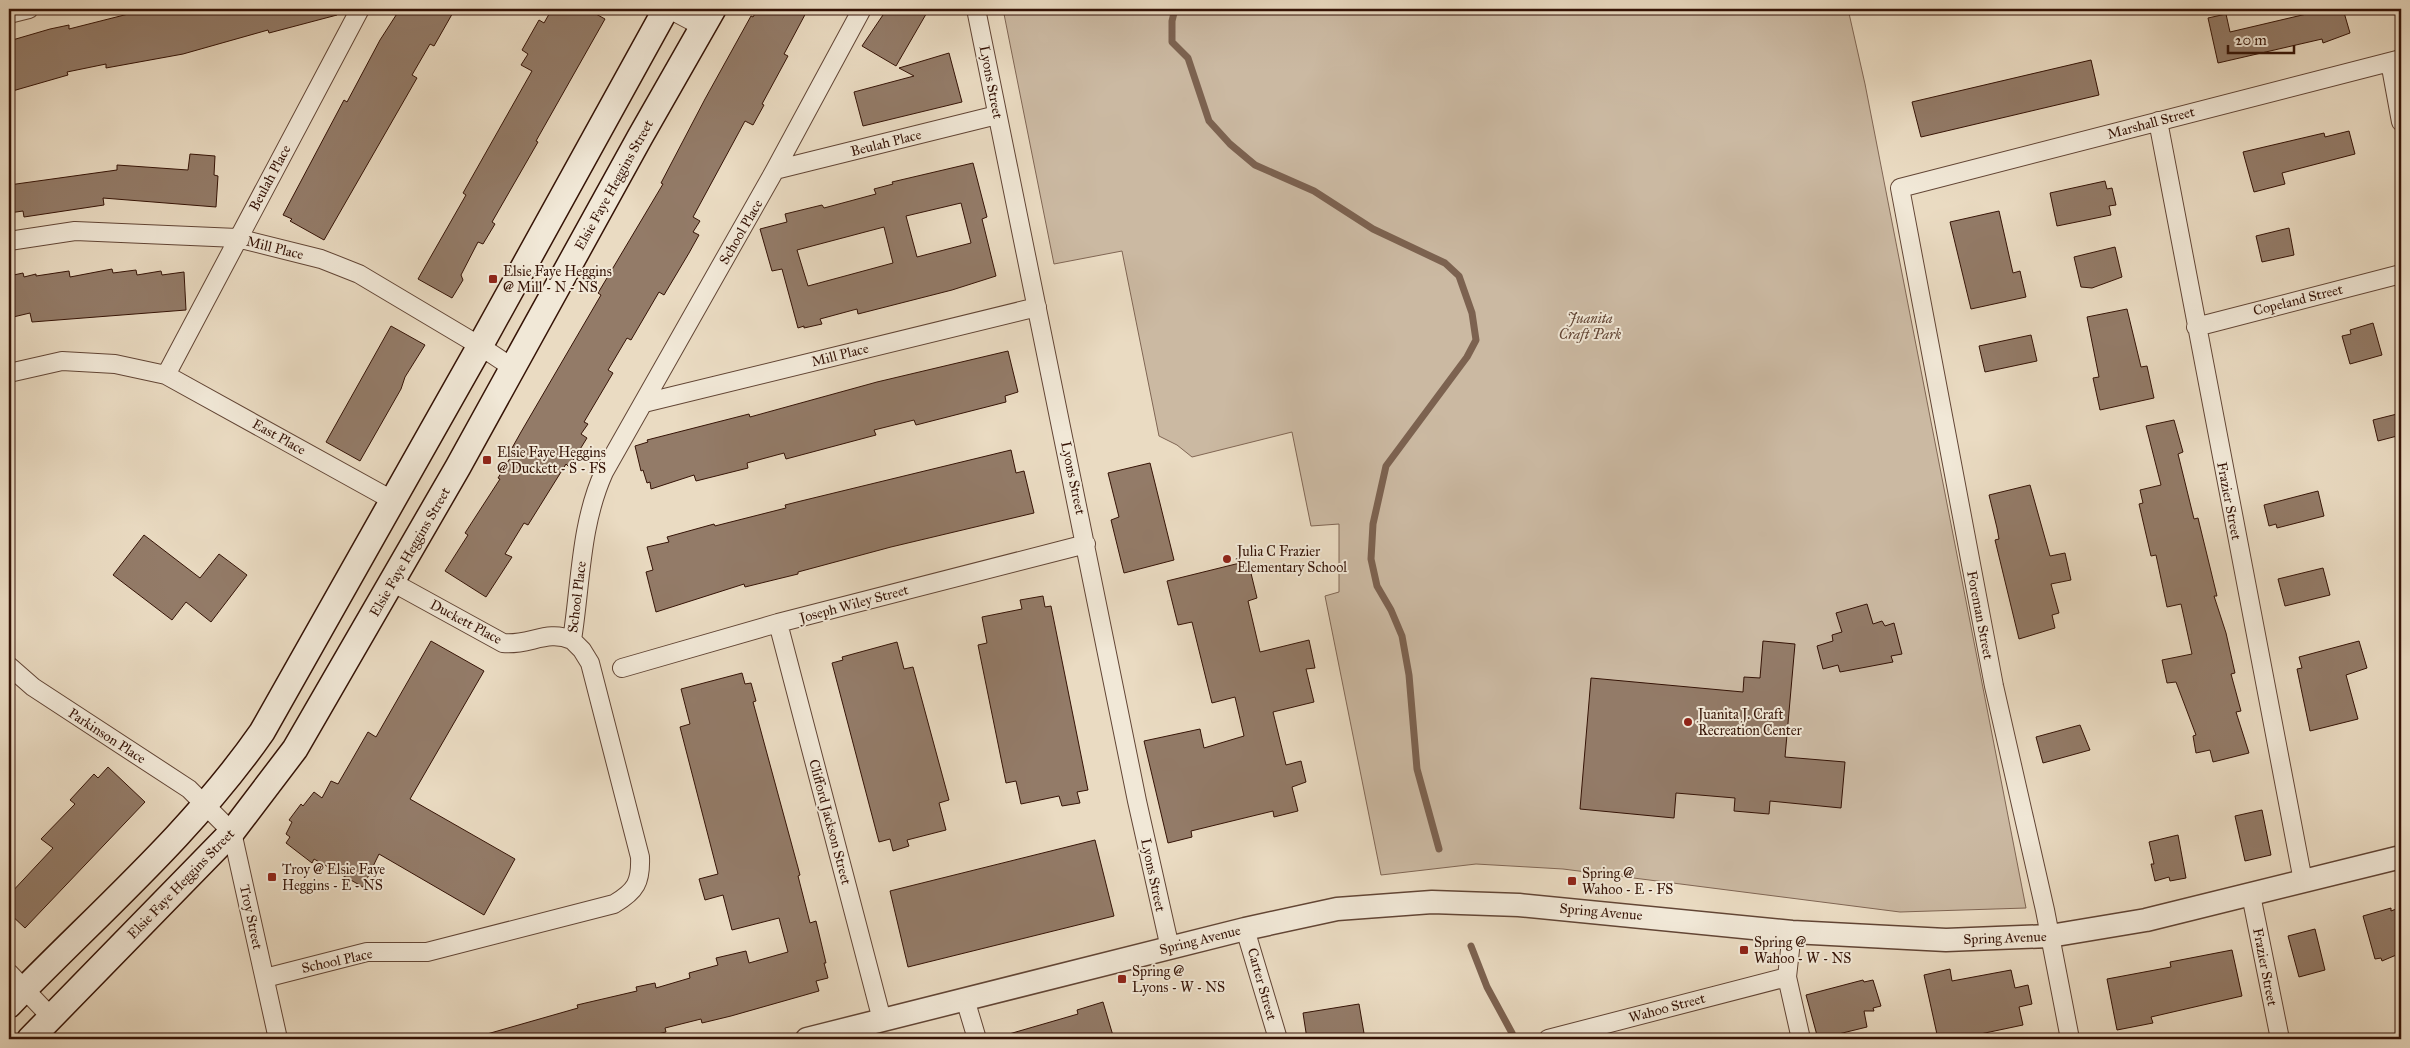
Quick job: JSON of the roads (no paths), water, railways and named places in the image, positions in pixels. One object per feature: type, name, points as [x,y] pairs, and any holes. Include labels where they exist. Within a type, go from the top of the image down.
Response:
[{"type":"main road","points":[[14,989],[149,865],[205,805],[244,758],[270,718],[668,9]]},
{"type":"main road","name":"Elsie Faye Heggins Street","points":[[30,1039],[232,832],[295,749],[513,368],[708,18]]},
{"type":"street","points":[[9,14],[29,9]]},
{"type":"street","name":"Beulah Place","points":[[166,375],[360,9]]},
{"type":"street","points":[[668,9],[708,18]]},
{"type":"street","name":"School Place","points":[[265,978],[367,952],[427,952],[614,904],[632,891],[640,874],[640,857],[590,663],[582,650],[572,640],[588,516],[596,489],[775,170],[862,9]]},
{"type":"street","name":"Lyons Street","points":[[976,9],[1137,800],[1170,948]]},
{"type":"street","points":[[2395,60],[2401,122]]},
{"type":"street","name":"Marshall Street","points":[[1900,188],[2395,60]]},
{"type":"street","name":"Beulah Place","points":[[775,170],[997,115]]},
{"type":"street","name":"Frazier Street","points":[[2158,121],[2303,881]]},
{"type":"street","name":"Foreman Street","points":[[1900,188],[1994,686],[2050,936],[2070,1039]]},
{"type":"street","name":"Mill Place","points":[[9,241],[75,231],[237,238],[321,259],[359,274],[480,346],[513,368]]},
{"type":"street","name":"Copeland Street","points":[[2196,327],[2401,274]]},
{"type":"street","name":"Mill Place","points":[[644,403],[1037,307]]},
{"type":"street","points":[[9,373],[62,361],[115,364],[166,375]]},
{"type":"street","name":"East Place","points":[[166,375],[392,500]]},
{"type":"street","name":"Joseph Wiley Street","points":[[622,668],[778,623],[1086,544]]},
{"type":"street","name":"Duckett Place","points":[[392,582],[503,644],[518,644],[548,636],[561,635],[572,640]]},
{"type":"street","name":"Clifford Jackson Street","points":[[778,623],[882,1020]]},
{"type":"street","name":"Parkinson Place","points":[[9,666],[33,687],[189,789],[205,805]]},
{"type":"street","points":[[205,805],[232,832]]},
{"type":"street","name":"Troy Street","points":[[232,832],[278,1039]]},
{"type":"street","name":"Spring Avenue","points":[[807,1039],[1246,929],[1337,909],[1432,902],[1519,904],[1792,932],[1946,940],[2050,936],[2146,920],[2401,857]]},
{"type":"street","name":"Frazier Street","points":[[2251,895],[2280,1039]]},
{"type":"street","name":"Carter Street","points":[[1246,929],[1278,1039]]},
{"type":"street","points":[[1792,932],[1787,976],[1801,1039]]},
{"type":"street","name":"Wahoo Street","points":[[1548,1039],[1787,976]]},
{"type":"street","points":[[14,989],[51,1018]]},
{"type":"street","points":[[965,1000],[977,1039]]},
{"type":"waterway","points":[[1175,9],[1172,21],[1172,42],[1188,58],[1209,121],[1230,144],[1255,165],[1314,191],[1373,229],[1445,263],[1459,276],[1472,313],[1476,340],[1467,357],[1386,466],[1373,524],[1371,559],[1377,586],[1391,610],[1402,636],[1409,675],[1417,769],[1439,849]]},
{"type":"waterway","points":[[1471,946],[1487,987],[1512,1033]]},
{"type":"place","name":"Elsie Faye Heggins @ Mill - N - NS","points":[[493,279]]},
{"type":"place","name":"Elsie Faye Heggins @ Duckett - S - FS","points":[[487,460]]},
{"type":"place","name":"Julia C Frazier Elementary School","points":[[1227,559]]},
{"type":"place","name":"Juanita J. Craft Recreation Center","points":[[1688,722]]},
{"type":"place","name":"Troy @ Elsie Faye Heggins - E - NS","points":[[272,877]]},
{"type":"place","name":"Spring @ Wahoo - E - FS","points":[[1572,881]]},
{"type":"place","name":"Spring @ Wahoo - W - NS","points":[[1744,950]]},
{"type":"place","name":"Spring @ Lyons - W - NS","points":[[1122,979]]},
{"type":"park label","name":"Juanita Craft Park","points":[[1590,326]]}]
